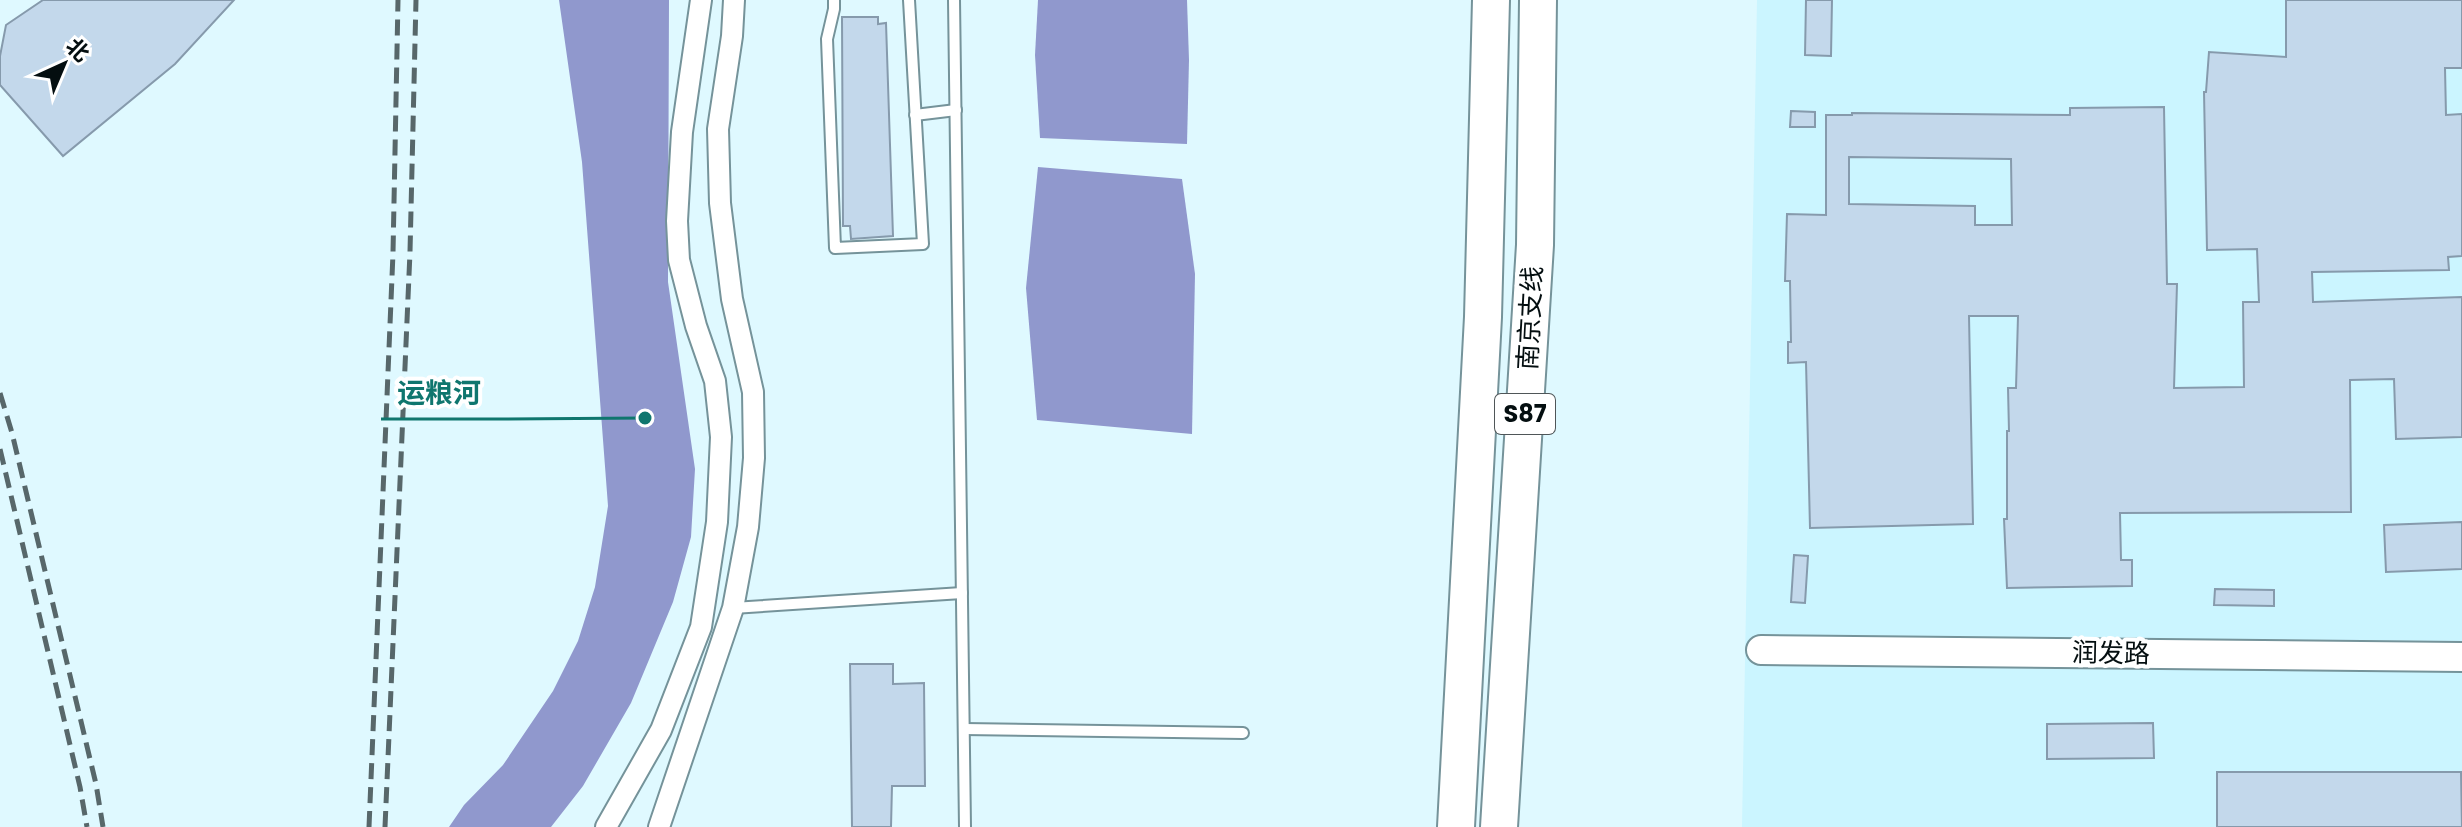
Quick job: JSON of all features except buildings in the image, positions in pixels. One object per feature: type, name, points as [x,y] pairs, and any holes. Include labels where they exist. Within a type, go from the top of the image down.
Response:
[{"type":"highway","name":"南京支线","points":[[1456,827],[1483,317],[1491,0]]},
{"type":"highway","name":"南京支线","points":[[1499,827],[1535,245],[1538,0]]},
{"type":"street","points":[[606,827],[661,730],[701,627],[717,522],[721,437],[715,381],[696,326],[679,260],[677,221],[682,132],[701,0]]},
{"type":"street","points":[[659,827],[733,608],[748,527],[754,458],[753,392],[732,299],[720,203],[718,129],[732,36],[734,0]]},
{"type":"street","name":"润发路","points":[[1761,650],[2462,657]]},
{"type":"lane","points":[[834,0],[827,39],[835,248],[923,244],[909,0]]},
{"type":"lane","points":[[954,0],[965,827]]},
{"type":"lane","points":[[915,115],[956,110]]},
{"type":"lane","points":[[733,608],[962,593]]},
{"type":"lane","points":[[964,729],[1243,733]]},
{"type":"shaded area","points":[[1757,0],[2462,0],[2462,827],[1742,827]]},
{"type":"water","points":[[559,0],[669,0],[668,282],[695,469],[691,537],[673,602],[631,703],[583,786],[551,827],[449,827],[464,805],[503,765],[553,691],[578,641],[595,587],[608,506],[582,162]]},
{"type":"water","points":[[1038,0],[1187,0],[1187,144],[1040,138],[1035,55]]},
{"type":"water","points":[[1038,167],[1182,179],[1195,274],[1192,434],[1037,420],[1026,288]]},
{"type":"railway","points":[[369,827],[393,253],[398,0]]},
{"type":"railway","points":[[385,827],[410,252],[416,0]]},
{"type":"railway","points":[[0,393],[96,784],[103,827]]},
{"type":"railway","points":[[0,449],[87,827]]},
{"type":"place","name":"运粮河","points":[[645,418]]}]
